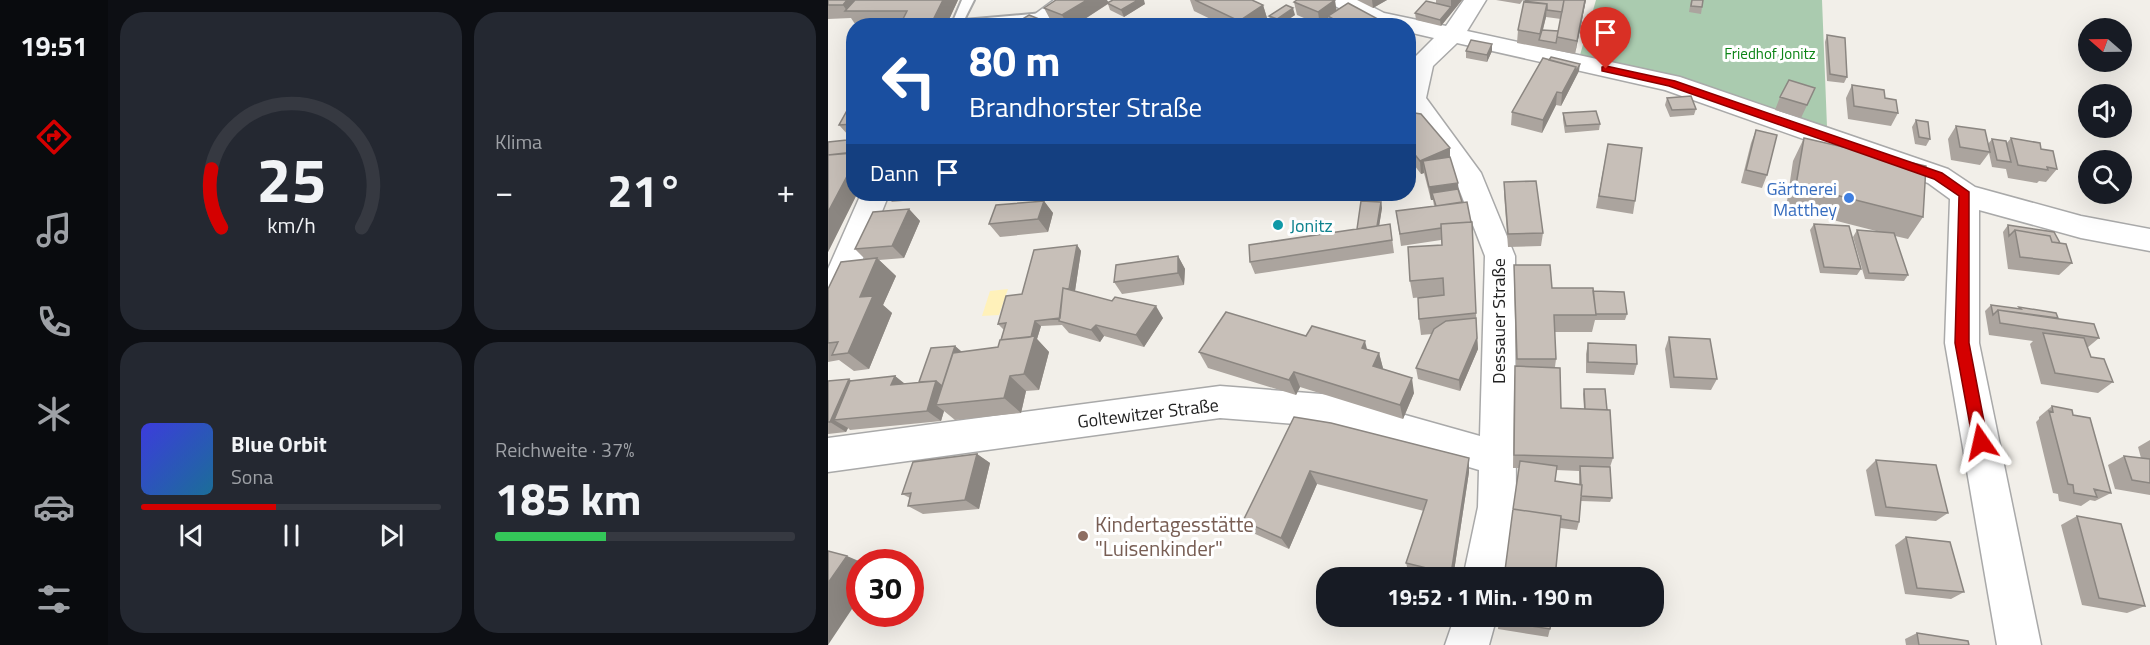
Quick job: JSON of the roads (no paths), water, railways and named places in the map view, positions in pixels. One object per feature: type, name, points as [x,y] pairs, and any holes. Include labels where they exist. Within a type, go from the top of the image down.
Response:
[{"type":"street","points":[[1041,18],[1070,0]]},
{"type":"street","points":[[1341,0],[1377,18]]},
{"type":"street","name":"Dessauer Straße","points":[[1416,86],[1421,63],[1452,35],[1475,0]]},
{"type":"street","points":[[1416,27],[1671,83],[1938,176],[1965,195],[2081,227],[2150,240]]},
{"type":"street","name":"Dessauer Straße","points":[[1416,103],[1467,173],[1500,256],[1497,349],[1497,507],[1486,567]]},
{"type":"street","points":[[1965,195],[1962,343],[2019,645]]},
{"type":"street","points":[[828,306],[872,201]]},
{"type":"street","name":"Goltewitzer Straße","points":[[828,455],[1221,402],[1334,411],[1498,459]]},
{"type":"street","points":[[1467,645],[1473,627]]},
{"type":"lane","points":[[959,18],[968,0]]},
{"type":"place","name":"Gärtnerei Matthey","points":[[1849,198]]},
{"type":"place","name":"Jonitz","points":[[1278,225]]},
{"type":"place","name":"Kindertagesstätte \"Luisenkinder\"","points":[[1083,536]]},
{"type":"park label","name":"Friedhof Jonitz","points":[[1770,53]]}]
